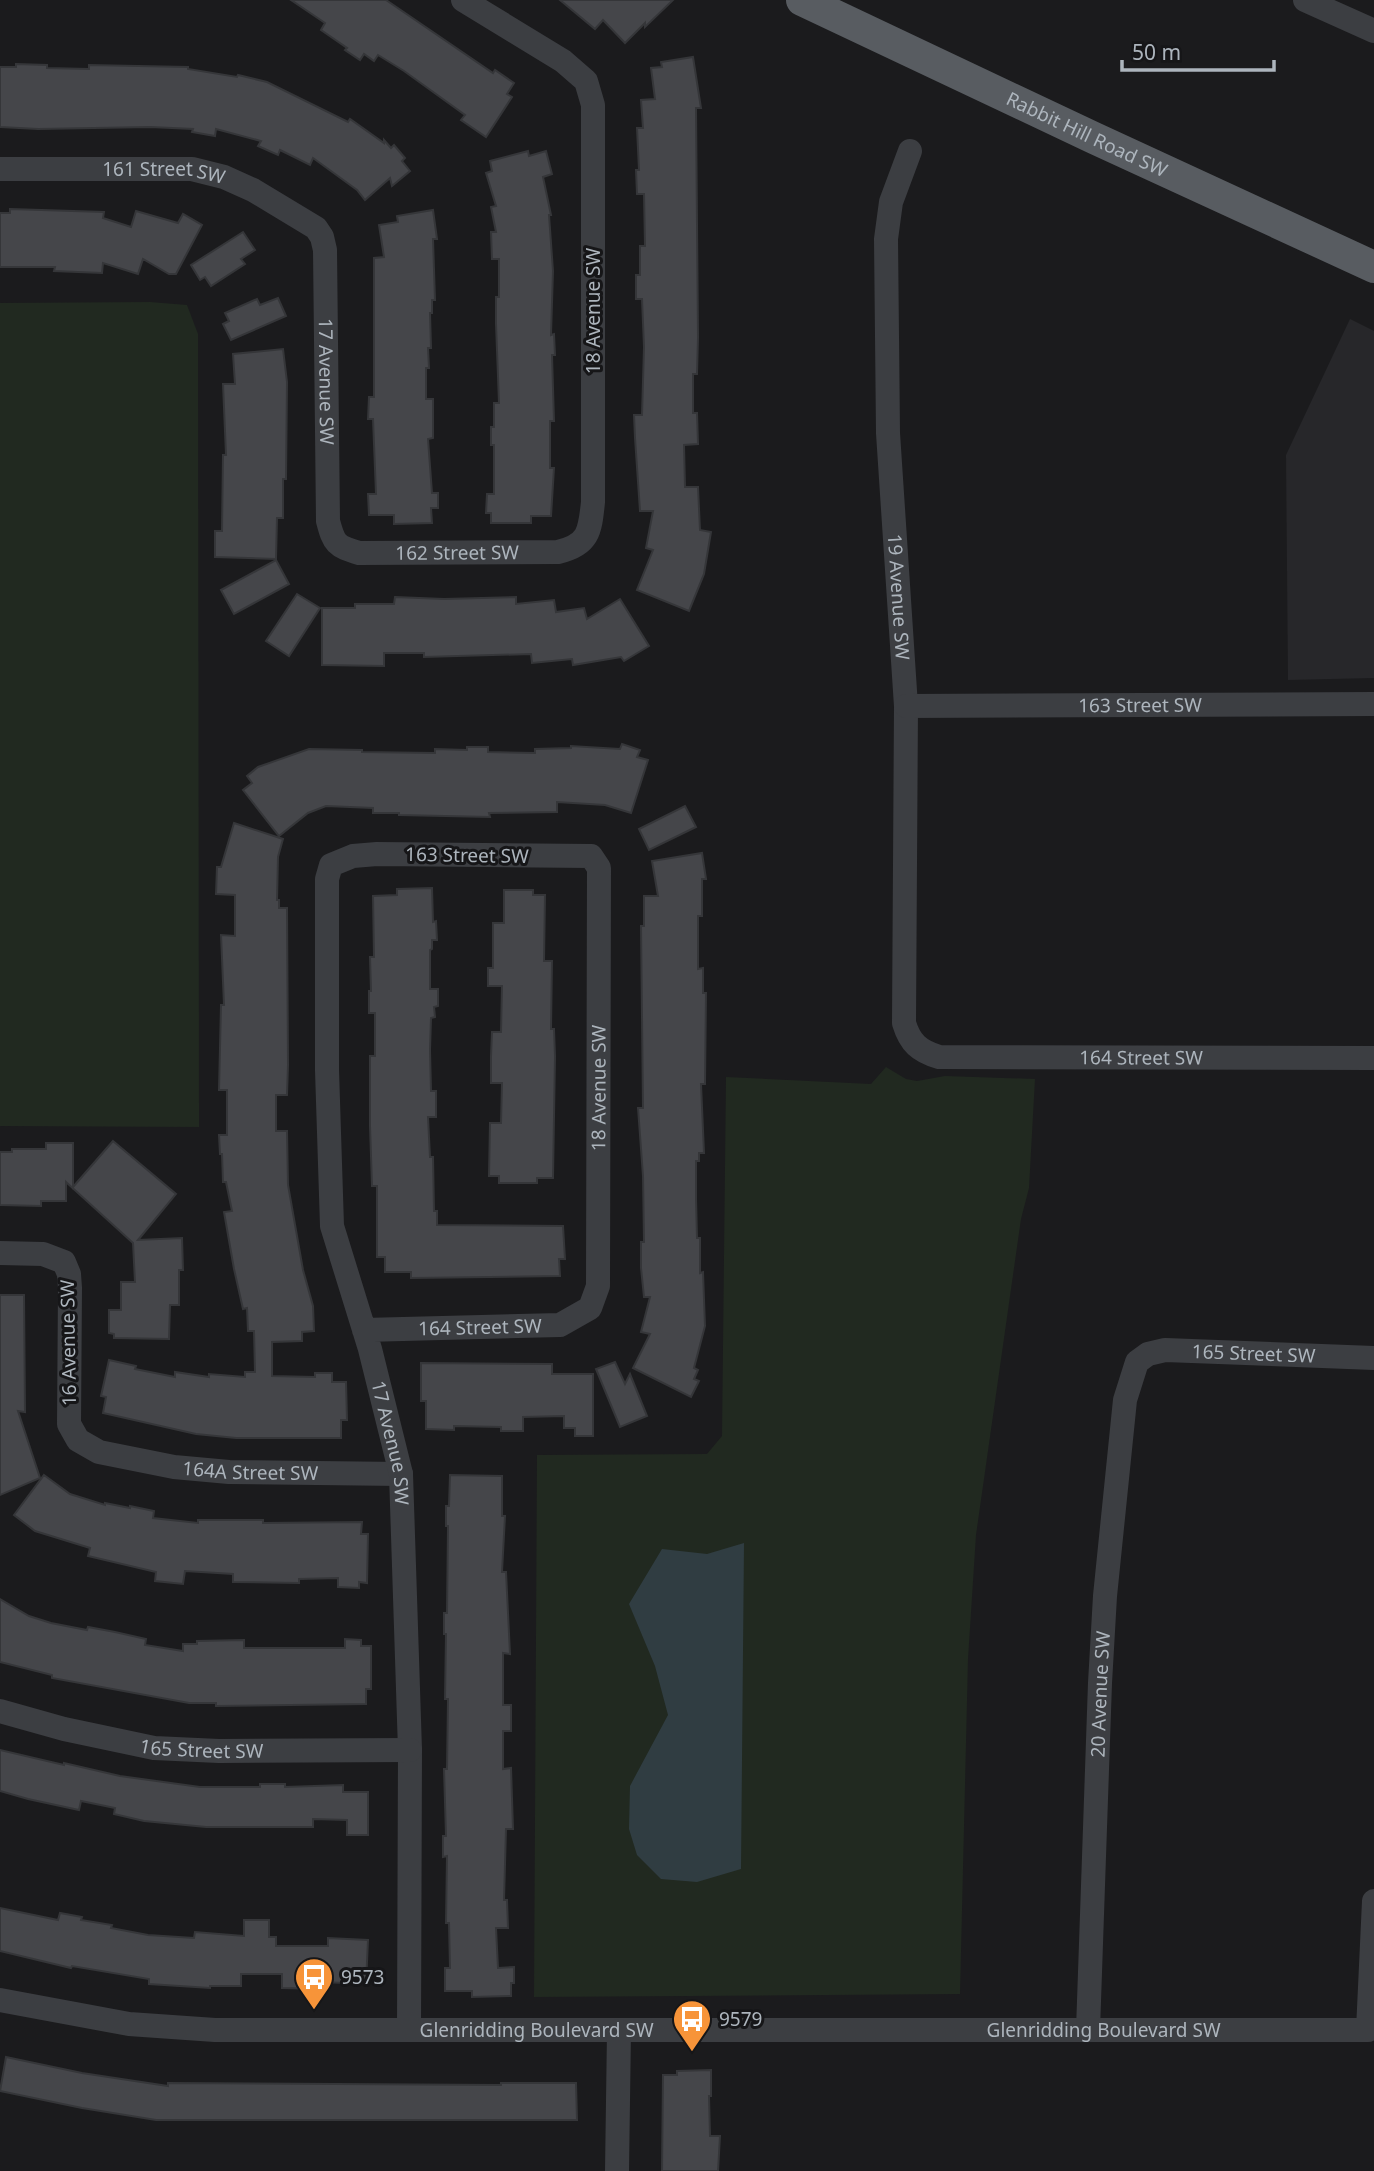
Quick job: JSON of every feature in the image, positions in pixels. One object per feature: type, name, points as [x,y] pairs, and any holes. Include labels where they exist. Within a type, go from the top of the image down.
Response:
[{"type":"main road","name":"Rabbit Hill Road SW","points":[[802,0],[1374,267]]},
{"type":"street","name":"18 Avenue SW","points":[[463,0],[563,61],[586,81],[593,105],[593,502],[591,525],[584,540]]},
{"type":"street","points":[[1305,0],[1374,32]]},
{"type":"street","name":"19 Avenue SW","points":[[910,151],[891,202],[886,239],[888,433],[906,706],[904,1023],[913,1045]]},
{"type":"street","name":"161 Street SW","points":[[0,169],[192,169],[225,177],[253,190],[316,228]]},
{"type":"street","name":"17 Avenue SW","points":[[316,228],[322,237],[325,250],[327,500],[332,538]]},
{"type":"street","name":"162 Street SW","points":[[332,538],[341,548],[359,553],[558,552],[574,549],[584,540]]},
{"type":"street","name":"163 Street SW","points":[[906,706],[1374,704]]},
{"type":"street","name":"163 Street SW","points":[[331,864],[353,856],[377,854],[591,856],[599,868]]},
{"type":"street","name":"17 Avenue SW","points":[[331,864],[327,879],[327,1070],[332,1226],[364,1330],[401,1474],[410,1750],[409,2030]]},
{"type":"street","name":"18 Avenue SW","points":[[590,1308],[598,1286],[599,868]]},
{"type":"street","name":"164 Street SW","points":[[913,1045],[924,1053],[939,1057],[1374,1058]]},
{"type":"street","name":"16 Avenue SW","points":[[0,1253],[43,1254],[64,1262],[70,1287],[69,1424],[78,1440],[99,1452]]},
{"type":"street","name":"164 Street SW","points":[[364,1330],[560,1325],[590,1308]]},
{"type":"street","name":"165 Street SW","points":[[1137,1362],[1148,1354],[1165,1350],[1374,1357]]},
{"type":"street","name":"20 Avenue SW","points":[[1088,2030],[1105,1596],[1125,1400],[1137,1362]]},
{"type":"street","name":"164A Street SW","points":[[99,1452],[174,1467],[229,1472],[401,1474]]},
{"type":"street","name":"165 Street SW","points":[[0,1711],[64,1729],[154,1748],[219,1751],[410,1750]]},
{"type":"street","name":"Glenridding Boulevard SW","points":[[0,2000],[128,2024],[170,2028],[619,2031],[1368,2030],[1374,1901]]},
{"type":"street","points":[[617,2171],[619,2031]]},
{"type":"shaded area","points":[[150,302],[187,305],[198,334],[199,1127],[0,1126],[0,303]]},
{"type":"shaded area","points":[[1350,319],[1374,331],[1374,678],[1288,680],[1286,455]]},
{"type":"shaded area","points":[[886,1067],[906,1079],[917,1081],[945,1076],[1035,1079],[1029,1188],[1021,1219],[976,1535],[968,1659],[960,1994],[534,1997],[537,1455],[707,1454],[722,1436],[726,1077],[871,1084]]},
{"type":"shaded area","points":[[744,1543],[741,1869],[697,1882],[661,1879],[637,1855],[629,1829],[630,1786],[668,1715],[655,1666],[629,1604],[662,1549],[707,1554]]},
{"type":"building","points":[[291,0],[386,0],[493,73],[495,70],[514,83],[507,94],[512,97],[486,137],[461,120],[465,115],[404,71],[378,55],[374,61],[364,54],[360,60],[345,50],[347,48],[321,30],[325,23]]},
{"type":"building","points":[[560,0],[673,0],[625,43],[603,20],[595,29]]},
{"type":"building","points":[[693,57],[701,108],[696,108],[698,337],[697,374],[693,374],[693,413],[697,413],[698,444],[684,445],[685,487],[698,487],[700,530],[711,532],[704,574],[689,611],[637,590],[653,550],[646,548],[653,511],[640,511],[634,415],[642,415],[644,347],[642,299],[636,299],[636,275],[640,275],[640,246],[645,246],[644,194],[637,194],[636,170],[639,170],[637,128],[643,128],[641,100],[655,99],[651,68],[662,67],[661,62]]},
{"type":"building","points":[[16,64],[89,69],[89,65],[188,67],[267,82],[348,122],[350,119],[384,143],[384,140],[391,148],[394,145],[405,158],[402,161],[410,171],[392,186],[390,178],[365,200],[357,190],[313,158],[310,165],[280,150],[278,155],[258,146],[261,141],[216,129],[215,136],[192,132],[193,129],[150,127],[0,127],[0,67],[16,67]]},
{"type":"building","points":[[528,151],[529,156],[546,151],[552,174],[543,177],[551,215],[551,335],[554,334],[555,355],[552,355],[554,421],[550,421],[550,468],[554,468],[551,516],[531,516],[531,523],[491,523],[491,513],[486,513],[487,494],[494,494],[494,445],[491,445],[491,427],[494,427],[494,403],[499,403],[496,297],[499,297],[499,259],[492,259],[491,232],[496,232],[491,207],[496,206],[486,173],[492,171],[490,161]]},
{"type":"building","points":[[10,209],[104,212],[103,218],[131,227],[136,211],[178,223],[183,214],[202,225],[176,274],[169,274],[143,259],[138,274],[103,263],[102,273],[54,271],[55,267],[0,267],[0,213],[10,213]]},
{"type":"building","points":[[433,210],[437,239],[433,239],[435,300],[432,300],[430,313],[431,348],[428,348],[429,368],[426,368],[426,399],[433,399],[433,438],[428,439],[432,493],[438,493],[438,508],[431,508],[432,523],[394,524],[394,515],[369,515],[368,494],[376,494],[373,419],[368,419],[369,397],[374,397],[374,258],[384,257],[379,225],[398,222],[397,216]]},
{"type":"building","points":[[243,232],[255,250],[241,259],[245,264],[211,286],[205,277],[200,280],[191,265]]},
{"type":"building","points":[[278,298],[286,316],[231,340],[223,324],[229,321],[225,313],[257,299],[260,305]]},
{"type":"building","points":[[283,349],[287,382],[286,479],[283,479],[283,518],[277,518],[276,559],[215,557],[215,531],[222,531],[223,455],[226,455],[223,384],[235,384],[233,354]]},
{"type":"building","points":[[276,560],[289,584],[234,614],[221,590]]},
{"type":"building","points":[[297,594],[320,608],[289,656],[266,641]]},
{"type":"building","points":[[395,597],[516,597],[516,604],[554,600],[556,612],[584,608],[587,619],[620,599],[649,646],[624,661],[621,657],[573,665],[572,659],[532,663],[531,654],[424,657],[424,653],[384,653],[384,666],[322,665],[322,608],[355,608],[355,604],[394,604]]},
{"type":"building","points":[[622,744],[640,750],[637,757],[648,760],[631,813],[605,805],[557,802],[557,812],[489,813],[490,817],[399,815],[373,813],[373,808],[326,806],[308,813],[279,836],[243,790],[252,783],[247,776],[258,767],[309,749],[435,753],[435,749],[467,750],[467,747],[488,747],[488,752],[535,753],[535,749],[571,746],[620,749]]},
{"type":"building","points":[[685,806],[696,827],[649,850],[639,829]]},
{"type":"building","points":[[234,823],[283,839],[278,857],[277,900],[279,908],[287,908],[288,1065],[287,1095],[276,1095],[276,1131],[287,1131],[288,1185],[303,1270],[313,1306],[314,1331],[302,1332],[302,1341],[272,1342],[272,1376],[315,1377],[315,1373],[332,1373],[332,1382],[346,1382],[347,1420],[341,1420],[341,1438],[236,1438],[196,1434],[103,1413],[106,1397],[101,1396],[109,1360],[136,1366],[135,1369],[175,1377],[175,1372],[209,1377],[209,1374],[245,1377],[245,1372],[255,1372],[254,1331],[248,1331],[247,1308],[243,1309],[224,1212],[232,1211],[226,1182],[223,1182],[219,1135],[227,1135],[227,1090],[219,1090],[221,1005],[224,1005],[221,935],[235,936],[235,895],[216,894],[217,867],[221,867]]},
{"type":"building","points":[[702,853],[706,879],[702,879],[702,916],[698,916],[698,969],[703,968],[703,993],[706,993],[705,1084],[701,1084],[704,1153],[699,1153],[699,1161],[696,1161],[696,1198],[705,1326],[694,1368],[698,1370],[694,1379],[699,1381],[691,1397],[633,1368],[650,1334],[641,1332],[650,1297],[644,1297],[641,1268],[641,1242],[644,1242],[643,1176],[638,1108],[643,1108],[641,926],[644,926],[644,896],[658,896],[652,861]]},
{"type":"building","points":[[432,888],[433,922],[436,921],[437,940],[432,940],[430,950],[430,989],[438,989],[438,1006],[434,1007],[435,1017],[431,1018],[430,1050],[431,1091],[436,1091],[436,1117],[428,1117],[437,1225],[563,1226],[565,1259],[559,1259],[560,1276],[411,1278],[411,1272],[385,1272],[385,1257],[377,1257],[377,1186],[372,1186],[370,1126],[370,1056],[375,1056],[375,1013],[369,1013],[370,957],[374,957],[373,896],[397,895],[397,889]]},
{"type":"building","points":[[504,890],[533,890],[533,895],[545,895],[544,961],[552,961],[551,1029],[554,1029],[555,1056],[553,1178],[537,1178],[537,1183],[499,1183],[499,1176],[489,1176],[490,1123],[501,1123],[502,1083],[491,1083],[491,1056],[492,1032],[501,1032],[502,986],[488,986],[488,968],[493,968],[493,923],[504,923]]},
{"type":"building","points":[[113,1141],[176,1194],[138,1240],[182,1238],[183,1270],[179,1270],[179,1305],[170,1305],[169,1339],[114,1338],[114,1334],[109,1333],[109,1310],[121,1310],[121,1282],[135,1282],[133,1243],[66,1182],[66,1201],[41,1201],[41,1206],[0,1205],[0,1152],[12,1152],[12,1149],[46,1149],[46,1143],[73,1143],[73,1187]]},
{"type":"building","points":[[0,1295],[24,1295],[25,1412],[18,1411],[40,1478],[0,1495]]},
{"type":"building","points":[[615,1362],[625,1384],[630,1374],[647,1416],[620,1427],[596,1369]]},
{"type":"building","points":[[421,1363],[552,1364],[552,1374],[593,1374],[593,1436],[575,1436],[575,1428],[564,1428],[564,1416],[523,1417],[523,1431],[501,1431],[501,1427],[454,1426],[454,1430],[426,1429],[426,1401],[421,1401]]},
{"type":"building","points":[[44,1475],[70,1494],[105,1505],[154,1511],[153,1518],[198,1523],[198,1520],[263,1520],[263,1523],[362,1522],[361,1534],[368,1534],[367,1583],[359,1582],[359,1588],[338,1587],[338,1578],[299,1579],[299,1583],[233,1582],[233,1574],[185,1571],[183,1584],[155,1581],[156,1572],[88,1556],[90,1548],[35,1531],[14,1515]]},
{"type":"building","points":[[450,1475],[502,1476],[502,1516],[505,1516],[502,1572],[506,1572],[510,1654],[503,1653],[503,1705],[511,1705],[511,1731],[503,1731],[503,1769],[511,1768],[513,1829],[506,1829],[504,1900],[507,1900],[508,1928],[496,1928],[498,1968],[514,1967],[511,1996],[472,1997],[472,1991],[445,1991],[445,1968],[450,1968],[449,1923],[446,1923],[447,1856],[443,1857],[443,1836],[446,1836],[444,1769],[447,1769],[448,1699],[445,1699],[444,1634],[444,1613],[447,1613],[446,1506],[449,1506]]},
{"type":"building","points":[[0,1599],[29,1616],[51,1623],[115,1632],[146,1639],[145,1645],[183,1651],[183,1644],[197,1644],[197,1641],[244,1640],[244,1648],[345,1648],[345,1639],[361,1640],[361,1646],[371,1646],[371,1689],[366,1689],[366,1704],[216,1706],[216,1703],[189,1703],[52,1678],[52,1675],[0,1662]]},
{"type":"building","points":[[0,1750],[120,1776],[200,1787],[260,1787],[260,1784],[285,1784],[285,1787],[343,1785],[343,1792],[368,1792],[368,1835],[347,1835],[347,1820],[313,1819],[313,1827],[206,1827],[144,1821],[114,1814],[115,1808],[81,1801],[79,1810],[28,1799],[0,1791]]},
{"type":"building","points":[[0,1908],[58,1920],[60,1913],[82,1917],[81,1920],[148,1935],[194,1938],[195,1932],[244,1936],[244,1920],[269,1920],[269,1937],[276,1937],[276,1946],[328,1946],[328,1938],[368,1940],[366,1984],[323,1982],[323,1989],[282,1988],[282,1974],[241,1974],[241,1986],[210,1988],[149,1984],[149,1979],[72,1966],[71,1968],[0,1951]]},
{"type":"building","points":[[6,2057],[82,2073],[168,2086],[168,2083],[576,2083],[577,2120],[156,2120],[0,2091]]},
{"type":"building","points":[[711,2070],[710,2136],[720,2136],[718,2171],[662,2171],[663,2075],[677,2075],[677,2071]]},
{"type":"place","name":"9573","points":[[314,2011]]},
{"type":"place","name":"9579","points":[[692,2053]]}]
